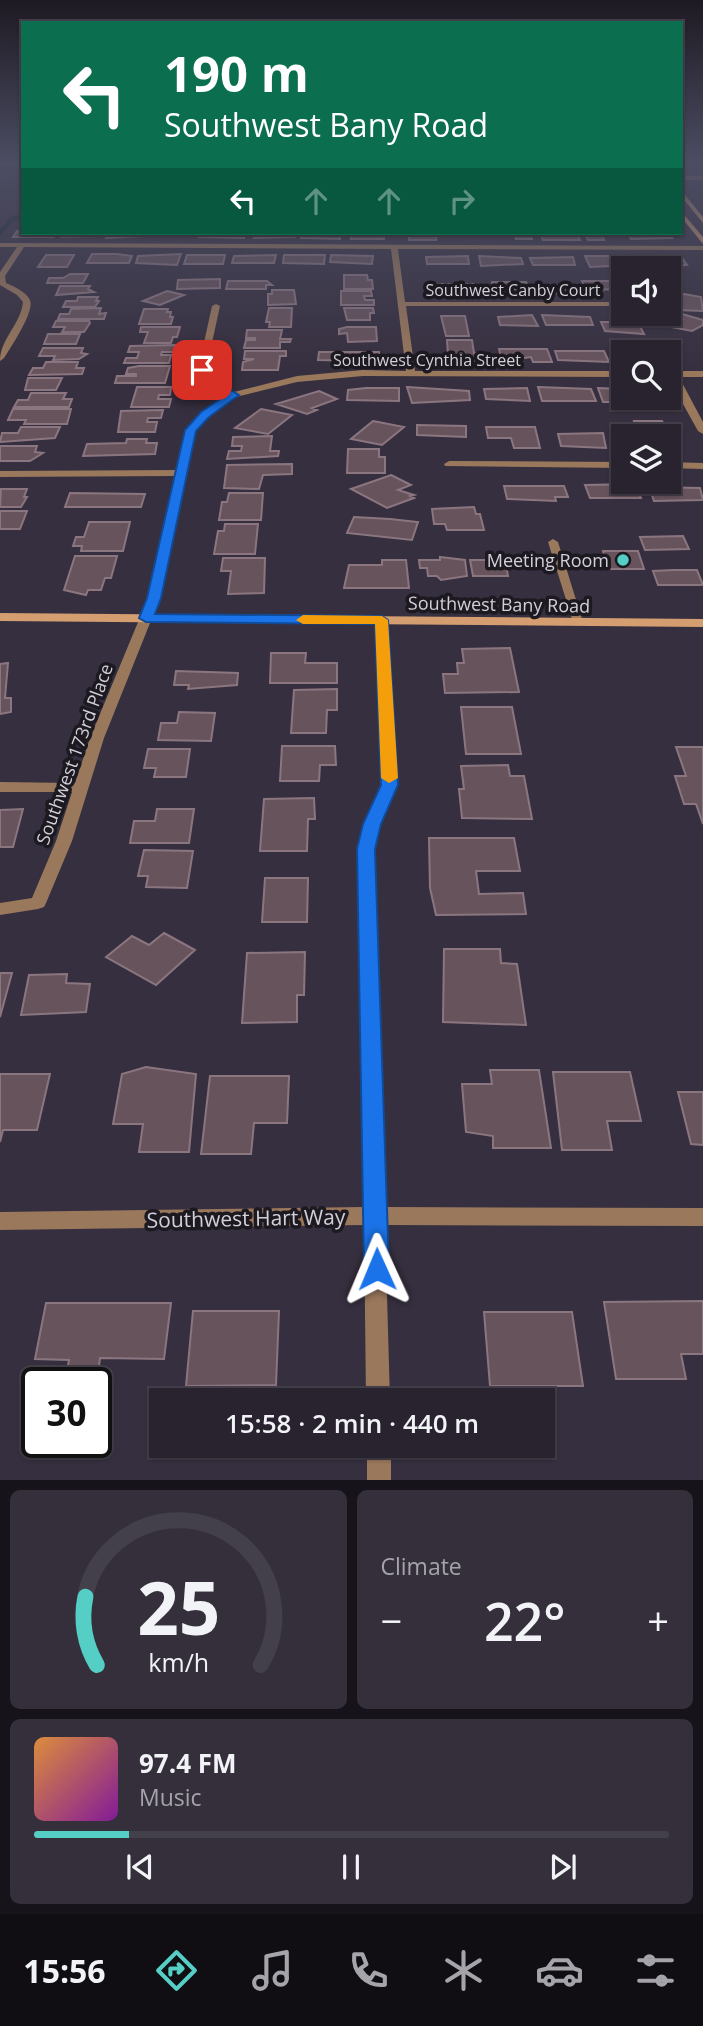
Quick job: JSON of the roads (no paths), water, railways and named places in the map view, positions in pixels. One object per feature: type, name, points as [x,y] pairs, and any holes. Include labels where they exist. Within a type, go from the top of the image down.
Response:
[{"type":"street","points":[[164,246],[169,235]]},
{"type":"street","points":[[468,235],[471,247]]},
{"type":"street","points":[[0,245],[703,248]]},
{"type":"street","points":[[0,358],[26,311],[27,302],[20,293],[3,284],[1,276],[22,245]]},
{"type":"street","points":[[394,247],[411,373]]},
{"type":"street","name":"Southwest Canby Court","points":[[403,304],[611,304]]},
{"type":"street","points":[[216,306],[202,370],[205,379],[233,395]]},
{"type":"street","name":"Southwest Cynthia Street","points":[[233,395],[319,376],[411,373],[611,374]]},
{"type":"street","points":[[681,374],[703,374]]},
{"type":"street","points":[[681,392],[703,432]]},
{"type":"street","name":"Southwest 173rd Place","points":[[0,909],[38,903],[64,841],[97,738],[154,598],[191,430],[205,414],[233,395]]},
{"type":"street","points":[[449,464],[611,465]]},
{"type":"street","points":[[681,466],[703,466]]},
{"type":"street","points":[[0,474],[181,473]]},
{"type":"street","name":"Southwest Bany Road","points":[[0,617],[703,623]]},
{"type":"street","points":[[378,1388],[366,849],[372,824],[390,785],[382,620]]},
{"type":"street","points":[[0,787],[80,788]]},
{"type":"street","name":"Southwest Hart Way","points":[[0,1221],[376,1216],[703,1217]]},
{"type":"street","points":[[379,1458],[379,1480]]},
{"type":"lane","points":[[553,542],[578,622]]},
{"type":"place","name":"Meeting Room","points":[[623,560]]}]
